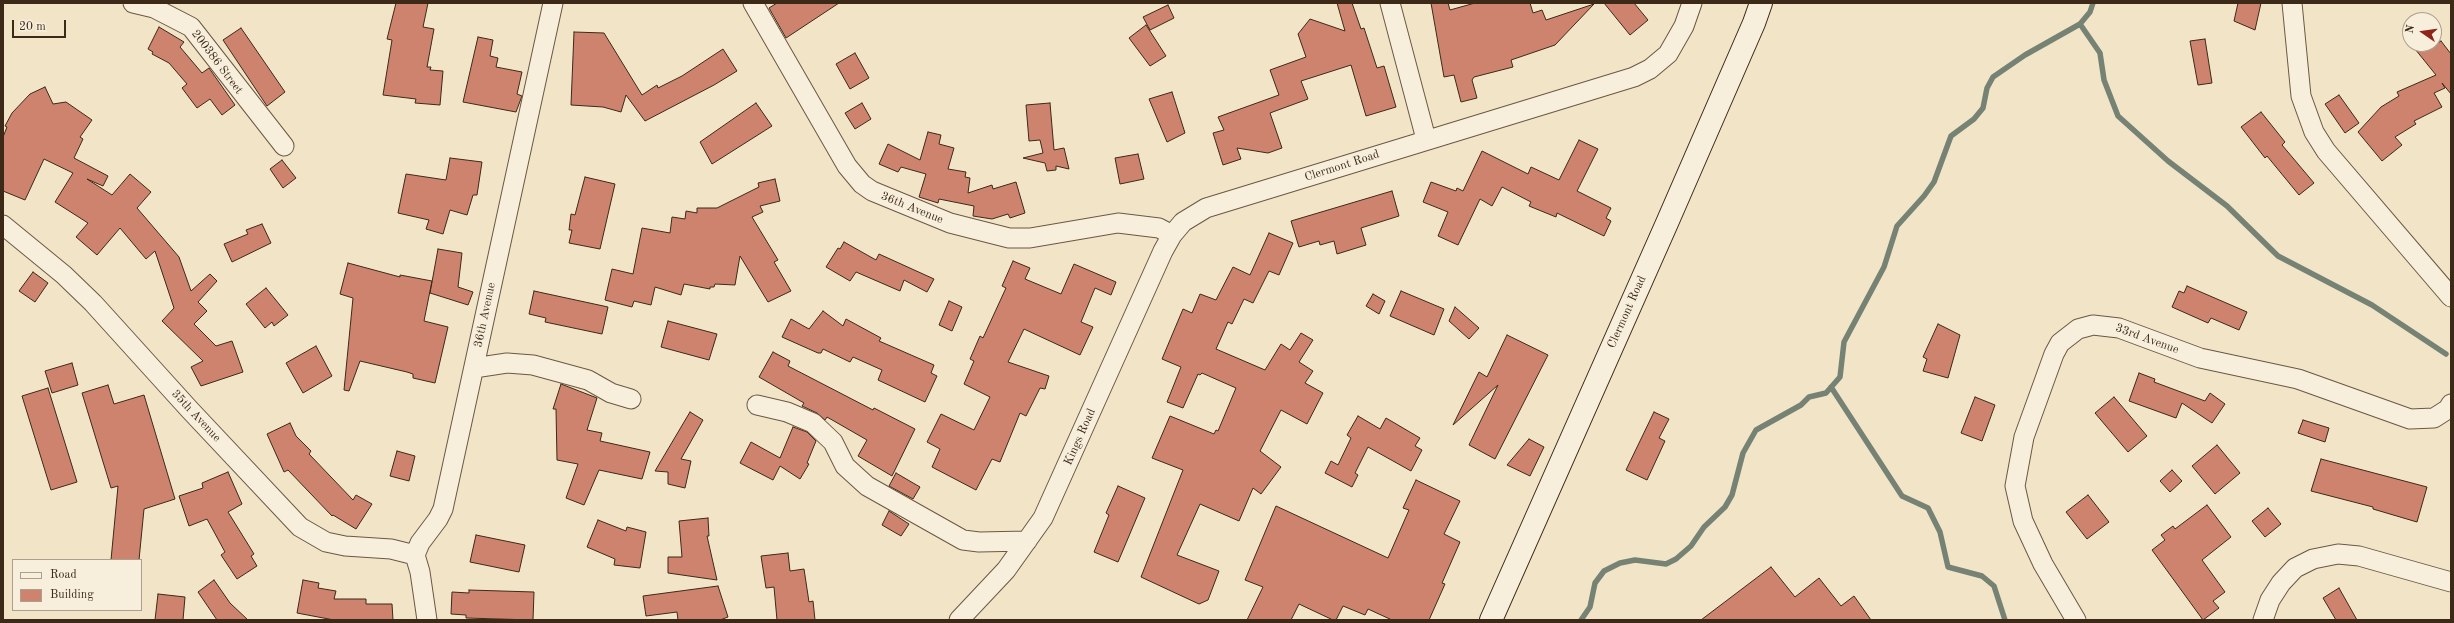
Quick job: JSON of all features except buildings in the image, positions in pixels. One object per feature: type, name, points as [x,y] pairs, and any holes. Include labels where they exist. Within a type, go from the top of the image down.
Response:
[{"type":"street","name":"200386 Street","points":[[133,3],[154,8],[191,27],[284,146]]},
{"type":"street","name":"36th Avenue","points":[[415,555],[420,543],[438,519],[443,509],[553,3]]},
{"type":"street","name":"36th Avenue","points":[[754,3],[847,166],[862,184],[872,191],[950,223],[1009,238],[1030,238],[1118,223],[1159,228],[1172,235]]},
{"type":"street","points":[[1390,3],[1426,139]]},
{"type":"street","name":"Clermont Road","points":[[1172,235],[1183,222],[1206,208],[1426,139],[1634,77],[1650,69],[1674,46],[1684,26],[1692,3]]},
{"type":"street","name":"Clermont Road","points":[[1491,620],[1696,158],[1754,23],[1761,3]]},
{"type":"street","points":[[2292,3],[2301,96],[2314,132],[2326,151],[2451,297]]},
{"type":"street","name":"35th Avenue","points":[[3,225],[64,275],[125,335],[189,410],[300,527],[326,542],[345,546],[391,549],[415,555]]},
{"type":"street","name":"Kings Road","points":[[959,620],[1006,570],[1027,542],[1046,511],[1172,235]]},
{"type":"street","name":"33rd Avenue","points":[[2076,620],[2043,564],[2023,520],[2015,486],[2024,437],[2054,354],[2060,343],[2078,328],[2093,324],[2119,328],[2200,358],[2298,379],[2410,419],[2434,418],[2448,409],[2451,404]]},
{"type":"street","points":[[474,368],[507,363],[533,365],[588,380],[611,392],[631,399]]},
{"type":"street","points":[[757,405],[787,412],[813,422],[833,442],[845,466],[868,486],[963,540],[979,542],[1027,542]]},
{"type":"street","points":[[2263,620],[2270,600],[2281,583],[2295,568],[2314,560],[2338,554],[2359,556],[2451,582]]},
{"type":"street","points":[[415,555],[420,572],[427,620]]},
{"type":"waterway","points":[[1581,620],[1590,607],[1595,583],[1604,571],[1620,563],[1635,560],[1666,564],[1676,559],[1691,546],[1704,527],[1725,507],[1732,495],[1743,453],[1756,430],[1801,405],[1809,397],[1826,393],[1840,377],[1844,342],[1884,267],[1897,226],[1924,196],[1934,182],[1951,136],[1974,119],[1983,108],[1987,88],[1993,77],[2025,55],[2080,24],[2090,12],[2093,3]]},
{"type":"waterway","points":[[2080,24],[2100,53],[2104,80],[2118,116],[2168,161],[2227,206],[2278,256],[2372,305],[2446,354]]},
{"type":"waterway","points":[[1831,387],[1902,496],[1928,508],[1940,532],[1948,567],[1982,576],[1994,586],[2005,620]]}]
